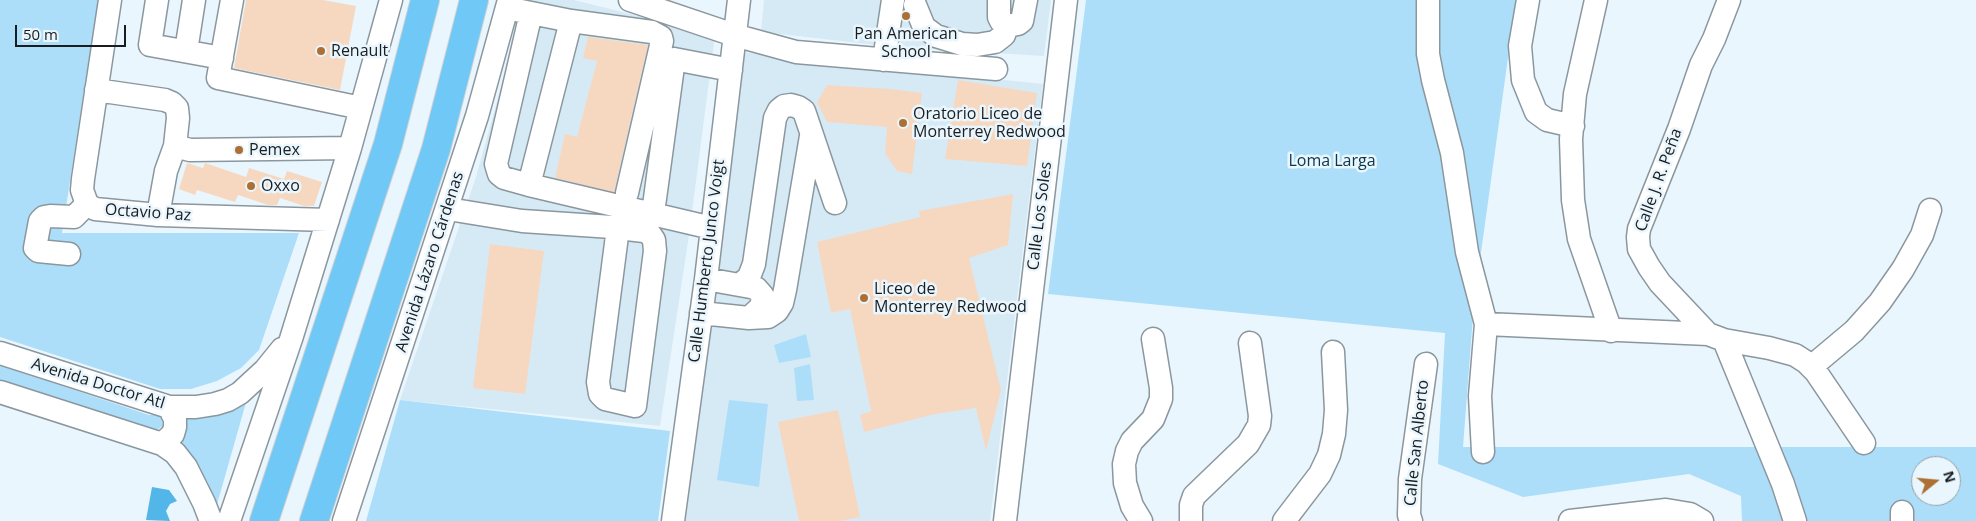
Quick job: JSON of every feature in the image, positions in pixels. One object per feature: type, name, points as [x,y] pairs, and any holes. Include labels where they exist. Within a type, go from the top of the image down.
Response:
[{"type":"highway","points":[[264,521],[388,144],[425,0]]},
{"type":"highway","name":"Avenida Lázaro Cárdenas","points":[[314,521],[436,149],[474,0]]},
{"type":"street","name":"Octavio Paz","points":[[110,0],[83,179],[82,190],[87,204],[95,209],[158,215],[328,220]]},
{"type":"street","points":[[157,0],[150,44],[222,58]]},
{"type":"street","points":[[186,51],[194,0]]},
{"type":"street","points":[[232,0],[218,78],[361,108]]},
{"type":"street","points":[[229,521],[291,339],[350,148],[391,0]]},
{"type":"street","points":[[630,0],[734,35],[796,52],[996,69]]},
{"type":"street","name":"Calle Humberto Junco Voigt","points":[[674,521],[706,279],[734,35],[740,0]]},
{"type":"street","points":[[884,60],[893,0]]},
{"type":"street","points":[[999,0],[998,16],[1008,26],[1022,21],[1026,0]]},
{"type":"street","name":"Calle Los Soles","points":[[1005,521],[1066,0]]},
{"type":"street","points":[[1428,0],[1428,54],[1452,153],[1467,252],[1486,324],[1480,396],[1483,452]]},
{"type":"street","points":[[1528,0],[1520,46],[1523,80],[1536,112],[1547,120],[1572,126]]},
{"type":"street","points":[[1596,0],[1575,94],[1572,126],[1573,200],[1579,239],[1611,331]]},
{"type":"street","name":"Calle J. R. Peña","points":[[1716,337],[1660,283],[1639,249],[1638,237],[1639,229],[1679,129],[1701,65],[1730,0]]},
{"type":"street","points":[[915,5],[924,27],[936,36],[962,44],[977,45],[995,42],[1004,35],[1008,26]]},
{"type":"street","points":[[507,9],[530,18],[571,21],[658,34],[662,41],[627,193]]},
{"type":"street","name":"Avenida Lázaro Cárdenas","points":[[344,521],[448,209],[477,116],[507,9]]},
{"type":"street","points":[[530,18],[496,168],[499,174],[504,178],[530,186],[712,228]]},
{"type":"street","points":[[530,186],[571,21]]},
{"type":"street","points":[[653,213],[674,59],[730,70]]},
{"type":"street","points":[[96,90],[164,100],[172,103],[177,108],[178,118],[175,146],[166,171],[158,215]]},
{"type":"street","points":[[741,284],[749,277],[754,264],[775,118],[779,110],[784,106],[798,107],[804,112],[835,203]]},
{"type":"street","points":[[701,313],[749,318],[768,317],[773,315],[782,303],[812,133]]},
{"type":"street","points":[[175,146],[190,150],[350,148]]},
{"type":"street","points":[[69,254],[35,248],[40,221],[44,217],[50,216],[74,217],[87,204]]},
{"type":"street","points":[[448,209],[522,221],[618,228],[644,230],[650,234],[654,240],[655,251],[635,406],[604,399],[600,394],[598,382],[618,228]]},
{"type":"street","points":[[1811,367],[1854,331],[1880,302],[1903,269],[1922,235],[1930,210]]},
{"type":"street","points":[[706,279],[756,288],[763,296],[760,308],[749,318]]},
{"type":"street","points":[[1486,324],[1716,337],[1795,355],[1811,367],[1826,384],[1864,443]]},
{"type":"street","points":[[1716,337],[1783,484],[1795,521]]},
{"type":"street","name":"Avenida Doctor Atl","points":[[0,353],[169,407],[196,407],[228,400],[252,384],[291,339]]},
{"type":"street","points":[[1141,521],[1132,506],[1125,483],[1124,464],[1132,441],[1153,419],[1161,398],[1161,388],[1152,339]]},
{"type":"street","points":[[1191,521],[1191,504],[1194,496],[1248,444],[1259,425],[1260,416],[1250,343]]},
{"type":"street","points":[[1284,521],[1320,474],[1329,454],[1334,434],[1336,410],[1333,352]]},
{"type":"street","name":"Calle San Alberto","points":[[1411,521],[1409,516],[1410,479],[1426,364]]},
{"type":"street","points":[[0,392],[162,444],[175,453],[186,466],[204,503],[210,521]]},
{"type":"street","points":[[162,444],[173,434],[175,426],[175,419],[169,407]]},
{"type":"street","points":[[1570,521],[1666,510],[1690,514],[1702,521]]},
{"type":"shaded area","points":[[525,0],[574,0],[715,35],[689,235],[660,426],[400,400],[476,177]]},
{"type":"shaded area","name":"Pan American School","points":[[764,0],[1051,0],[1044,56],[895,47],[761,32]]},
{"type":"shaded area","name":"Liceo de Monterrey Redwood","points":[[740,52],[1043,84],[990,521],[683,521]]},
{"type":"green space","points":[[0,0],[98,0],[62,233],[299,233],[259,350],[241,368],[217,381],[191,389],[160,389],[0,337]]},
{"type":"green space","name":"Loma Larga","points":[[1086,0],[1516,0],[1474,303],[1463,447],[1976,447],[1976,521],[1742,521],[1741,496],[1689,474],[1523,497],[1438,464],[1445,333],[1048,294]]},
{"type":"green space","points":[[806,334],[811,357],[779,363],[774,345]]},
{"type":"green space","points":[[810,364],[814,400],[797,401],[794,368]]},
{"type":"green space","points":[[0,365],[149,415],[161,415],[163,426],[152,433],[0,380]]},
{"type":"green space","points":[[249,392],[216,508],[208,483],[196,465],[177,445],[185,432],[186,417]]},
{"type":"green space","points":[[400,400],[670,431],[658,521],[366,521]]},
{"type":"green space","points":[[729,400],[768,404],[759,487],[717,480]]},
{"type":"water","points":[[152,487],[169,490],[177,501],[170,504],[166,511],[170,521],[146,520]]},
{"type":"building","points":[[246,0],[323,0],[356,6],[340,90],[234,68]]},
{"type":"building","points":[[588,37],[648,45],[614,192],[555,178],[565,134],[577,137],[597,61],[583,58]]},
{"type":"building","points":[[958,80],[1037,93],[1027,166],[945,159]]},
{"type":"building","points":[[827,85],[922,93],[912,174],[897,171],[885,153],[887,127],[827,122],[817,102]]},
{"type":"building","name":"Oxxo","points":[[187,163],[203,168],[205,163],[246,177],[249,168],[284,179],[287,171],[322,182],[314,206],[304,206],[280,198],[277,205],[268,205],[238,195],[235,202],[197,190],[195,195],[179,189]]},
{"type":"building","points":[[1013,194],[1008,245],[969,258],[1001,390],[986,451],[976,408],[935,414],[864,432],[860,415],[871,411],[850,309],[831,313],[817,242],[920,217],[919,211]]},
{"type":"building","points":[[490,244],[544,251],[525,394],[473,388]]},
{"type":"building","points":[[838,410],[860,517],[839,521],[799,521],[778,422]]},
{"type":"place","name":"Pan American School","points":[[906,16]]},
{"type":"place","name":"Renault","points":[[321,51]]},
{"type":"place","name":"Oratorio Liceo de Monterrey Redwood","points":[[903,123]]},
{"type":"place","name":"Pemex","points":[[239,150]]},
{"type":"place","name":"Oxxo","points":[[251,186]]},
{"type":"place","name":"Liceo de Monterrey Redwood","points":[[864,298]]}]
